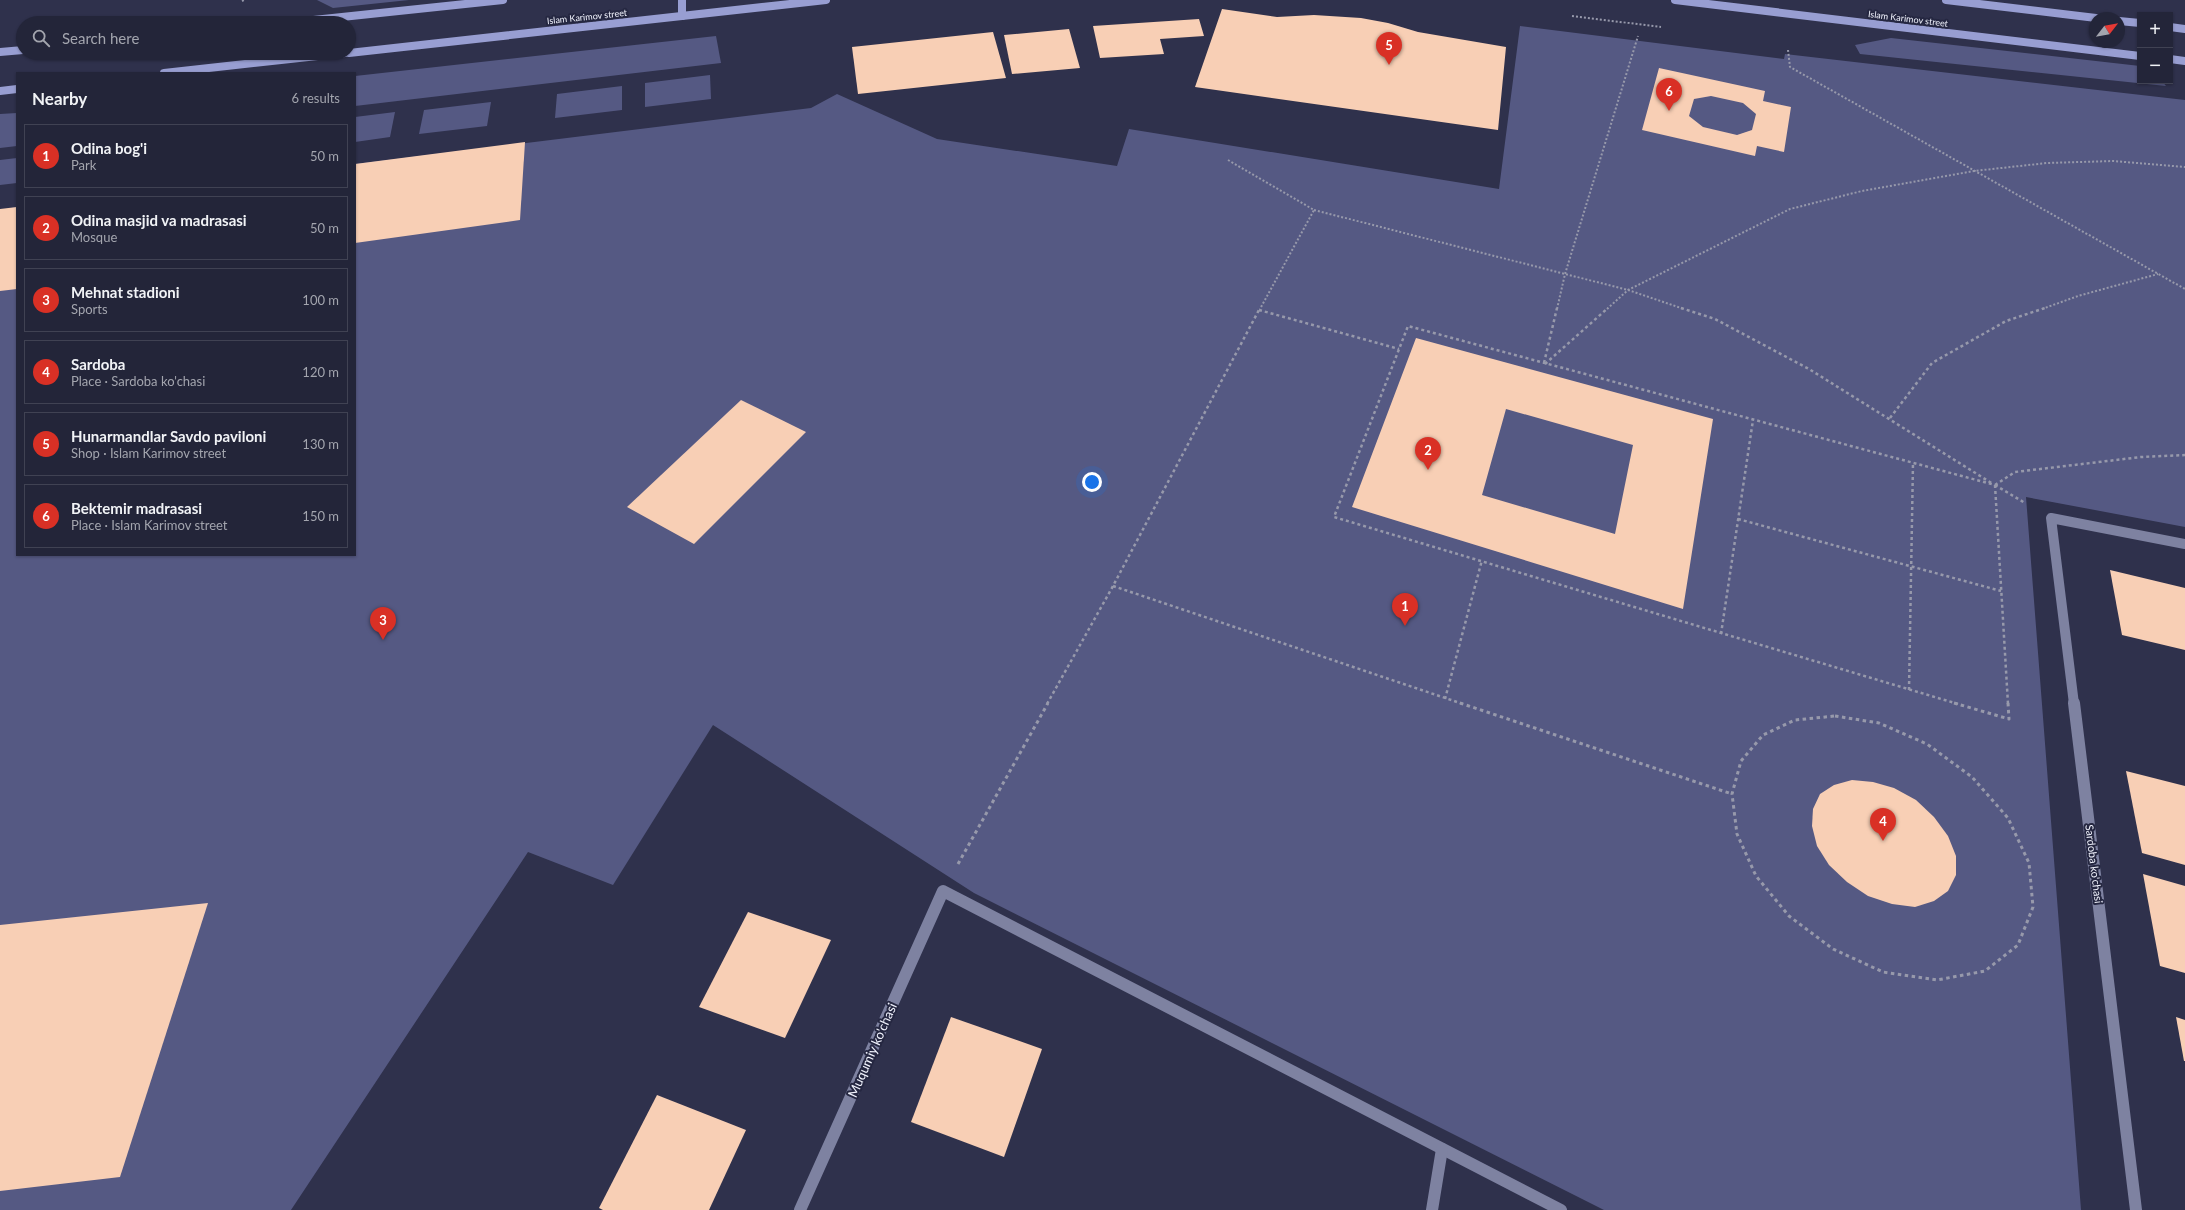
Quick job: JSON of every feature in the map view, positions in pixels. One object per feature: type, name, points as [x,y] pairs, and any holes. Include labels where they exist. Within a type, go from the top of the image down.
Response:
[{"type":"main road","points":[[351,16],[503,0]]},
{"type":"main road","points":[[682,0],[682,16]]},
{"type":"main road","name":"Islam Karimov street","points":[[356,51],[826,0]]},
{"type":"main road","name":"Islam Karimov street","points":[[1675,0],[2137,56]]},
{"type":"main road","points":[[1946,0],[2089,17]]},
{"type":"main road","points":[[2125,22],[2137,23]]},
{"type":"main road","points":[[2173,27],[2185,29]]},
{"type":"main road","points":[[0,52],[16,51]]},
{"type":"main road","points":[[2173,59],[2185,61]]},
{"type":"main road","points":[[173,72],[282,60]]},
{"type":"main road","points":[[0,91],[16,89]]},
{"type":"street","points":[[2051,518],[2185,544]]},
{"type":"street","name":"Sardoba ko'chasi","points":[[2051,518],[2136,1210]]},
{"type":"street","points":[[943,891],[1561,1210]]},
{"type":"street","name":"Muqumiy ko'chasi","points":[[800,1210],[943,891]]},
{"type":"street","points":[[1432,1210],[1442,1149]]},
{"type":"path","points":[[1572,16],[1637,24]]},
{"type":"path","points":[[1544,364],[1565,274],[1638,36]]},
{"type":"path","points":[[1788,50],[1790,67],[2185,289]]},
{"type":"path","points":[[1228,160],[1314,210],[1628,290],[1715,319],[1809,369],[1890,418],[1995,485],[2051,518]]},
{"type":"path","points":[[1544,364],[1628,290],[1790,209],[1862,191],[1974,171],[2046,163],[2113,161],[2185,167]]},
{"type":"path","points":[[943,891],[1113,586],[1258,310],[1314,210]]},
{"type":"path","points":[[1890,418],[1932,363],[2006,321],[2078,296],[2158,274]]},
{"type":"path","points":[[1258,310],[1399,349]]},
{"type":"path","points":[[1995,485],[2010,719],[1721,634],[1482,560],[1334,517],[1408,326],[1995,485],[2015,472],[2141,457],[2185,455]]},
{"type":"path","points":[[1721,634],[1753,420]]},
{"type":"path","points":[[1909,690],[1913,463]]},
{"type":"path","points":[[1738,519],[2001,591]]},
{"type":"path","points":[[1445,699],[1482,560]]},
{"type":"path","points":[[1113,586],[1445,699],[1732,794]]},
{"type":"path","points":[[1834,716],[1879,724],[1927,744],[1972,776],[2008,818],[2029,863],[2033,907],[2018,945],[1985,971],[1938,980],[1883,972],[1833,949],[1789,916],[1756,876],[1737,834],[1732,794],[1741,761],[1763,735],[1795,720],[1834,716]]},
{"type":"shaded area","points":[[317,0],[409,0],[333,8]]},
{"type":"shaded area","points":[[1520,26],[1784,59],[1785,54],[2185,100],[2185,527],[2026,497],[2081,1210],[1604,1210],[974,893],[713,725],[613,885],[528,852],[291,1210],[0,1210],[0,210],[16,207],[16,556],[356,556],[356,164],[811,108],[837,94],[937,139],[1117,166],[1129,129],[1499,189]]},
{"type":"shaded area","points":[[716,36],[721,63],[356,106],[356,76]]},
{"type":"shaded area","points":[[1891,38],[2137,66],[2137,83],[1860,54],[1855,45]]},
{"type":"shaded area","points":[[710,75],[711,99],[645,107],[645,83]]},
{"type":"shaded area","points":[[2147,84],[2164,84],[2166,86]]},
{"type":"shaded area","points":[[622,86],[622,110],[555,118],[557,94]]},
{"type":"shaded area","points":[[491,102],[487,126],[419,134],[424,110]]},
{"type":"shaded area","points":[[395,112],[390,137],[356,142],[356,117]]},
{"type":"shaded area","points":[[16,113],[16,146],[0,148],[0,114]]},
{"type":"shaded area","points":[[16,158],[16,183],[0,185],[0,160]]},
{"type":"building","points":[[1222,9],[1277,17],[1314,15],[1361,18],[1388,23],[1418,32],[1506,47],[1498,130],[1195,87]]},
{"type":"building","points":[[1199,19],[1204,36],[1160,39],[1164,54],[1100,58],[1093,26]]},
{"type":"building","points":[[1069,29],[1080,68],[1012,74],[1004,35]]},
{"type":"building","points":[[993,32],[1006,78],[858,94],[852,47]]},
{"type":"building","points":[[1659,68],[1765,91],[1763,101],[1791,107],[1784,152],[1757,146],[1755,156],[1642,130]],"holes":[[[1711,96],[1743,103],[1756,114],[1752,130],[1737,135],[1703,127],[1689,116],[1694,99]]]},
{"type":"building","points":[[525,142],[520,220],[356,243],[356,164]]},
{"type":"building","points":[[16,207],[16,289],[0,291],[0,209]]},
{"type":"building","points":[[1416,338],[1713,419],[1683,609],[1352,507]],"holes":[[[1506,409],[1633,445],[1615,534],[1482,495]]]},
{"type":"building","points":[[741,400],[806,432],[694,544],[627,507]]},
{"type":"building","points":[[2110,570],[2185,588],[2185,650],[2122,635]]},
{"type":"building","points":[[2126,771],[2185,786],[2185,865],[2142,853]]},
{"type":"building","points":[[1852,780],[1873,782],[1894,788],[1916,800],[1934,817],[1948,836],[1956,856],[1956,875],[1948,891],[1934,901],[1915,907],[1892,904],[1868,896],[1847,882],[1829,865],[1817,846],[1812,826],[1813,809],[1820,794],[1834,785]]},
{"type":"building","points":[[2143,874],[2185,886],[2185,973],[2160,966]]},
{"type":"building","points":[[208,903],[120,1177],[0,1191],[0,925]]},
{"type":"building","points":[[748,912],[831,940],[785,1038],[699,1007]]},
{"type":"building","points":[[951,1017],[1042,1049],[1004,1157],[911,1122]]},
{"type":"building","points":[[2176,1017],[2185,1020],[2185,1061],[2184,1061]]},
{"type":"building","points":[[657,1095],[746,1130],[709,1210],[603,1210],[599,1208]]},
{"type":"place","name":"Hunarmandlar Savdo paviloni","points":[[1389,65]]},
{"type":"place","name":"Bektemir madrasasi","points":[[1669,111]]},
{"type":"place","name":"Odina masjid va madrasasi","points":[[1428,470]]},
{"type":"place","name":"Odina bog'i","points":[[1405,626]]},
{"type":"place","name":"Mehnat stadioni","points":[[383,640]]},
{"type":"place","name":"Sardoba","points":[[1883,841]]}]
